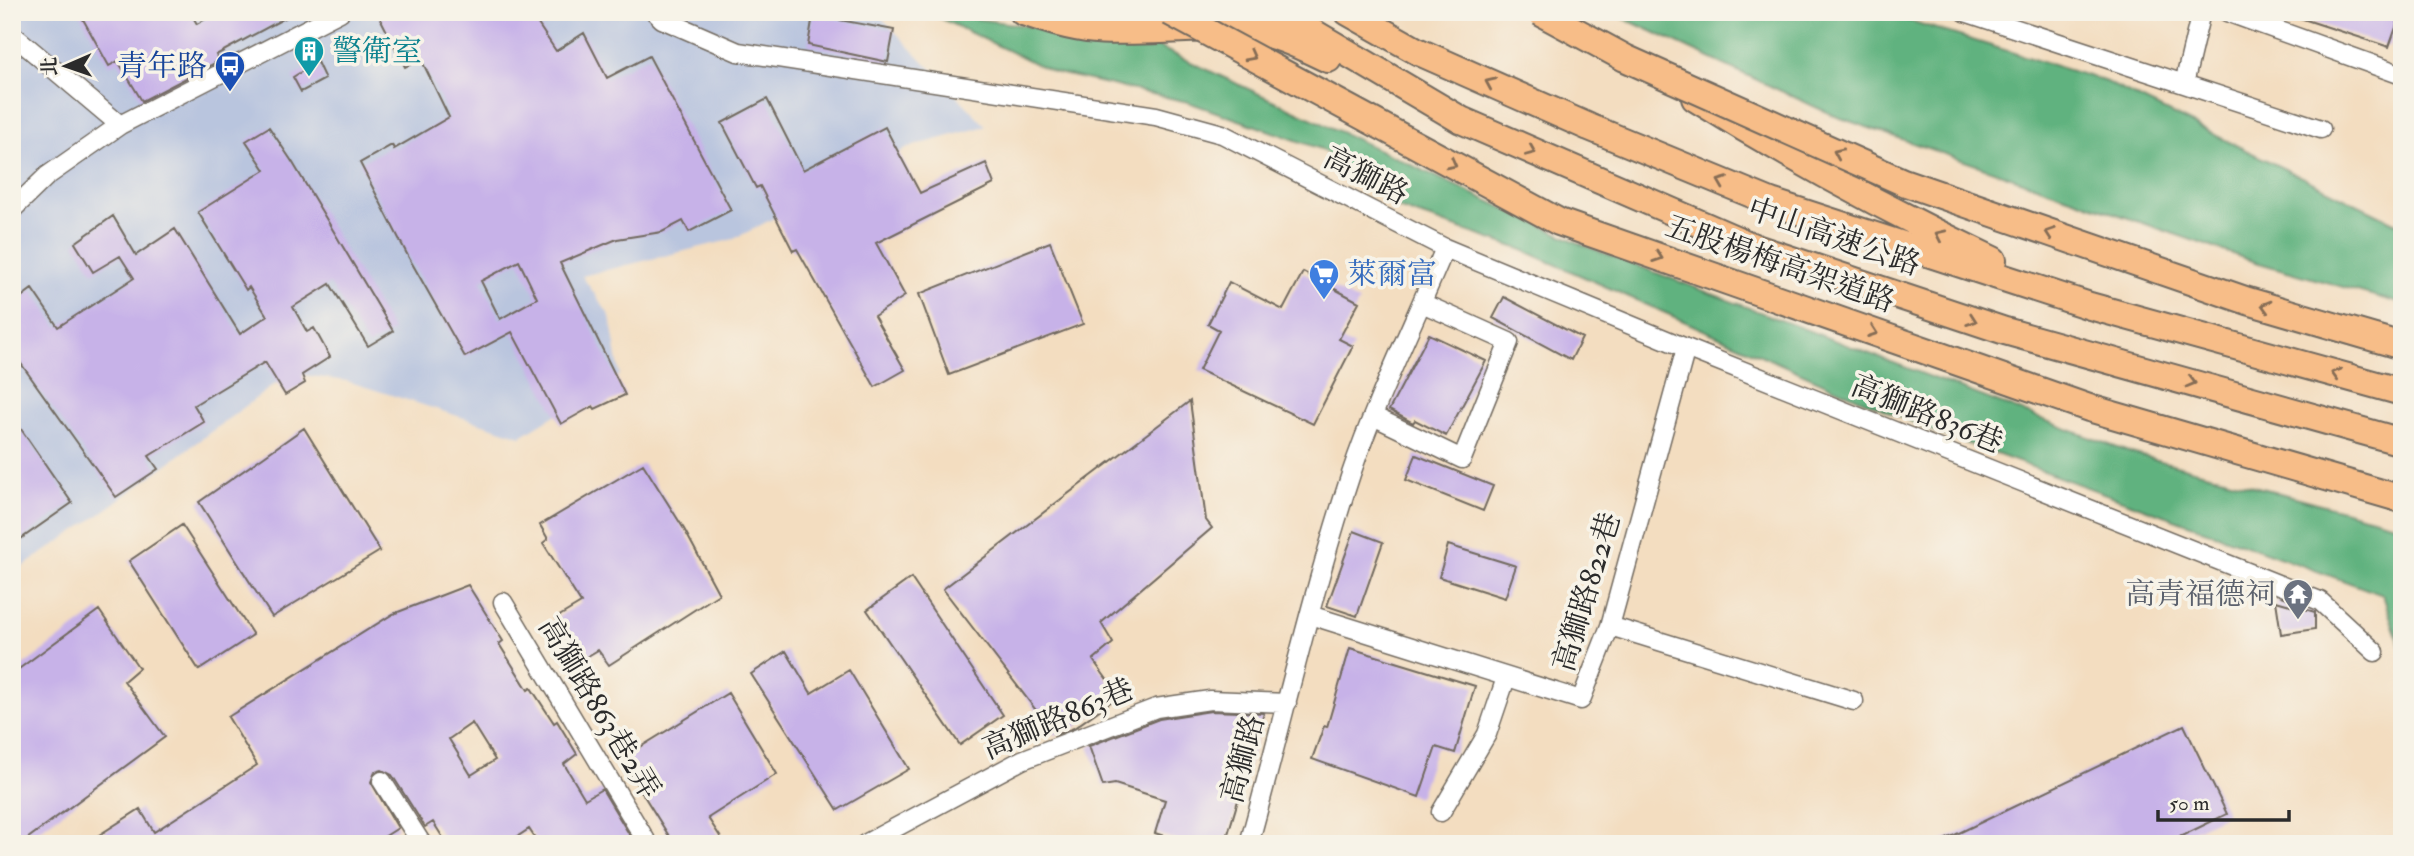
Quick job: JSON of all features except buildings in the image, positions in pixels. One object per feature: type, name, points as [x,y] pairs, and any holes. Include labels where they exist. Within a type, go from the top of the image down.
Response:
[{"type":"highway","points":[[1023,12],[1052,22],[1096,30],[1220,28],[1256,32],[1287,40],[1461,120]]},
{"type":"highway","name":"五股楊梅高架道路","points":[[1170,12],[1559,222],[2089,408],[2402,499]]},
{"type":"highway","name":"中山高速公路","points":[[1278,12],[1461,120],[1756,248],[2005,331],[2402,442]]},
{"type":"highway","name":"中山高速公路","points":[[1348,12],[1417,51],[1589,127],[1771,202],[2090,306],[2402,392]]},
{"type":"highway","points":[[1540,12],[1625,58],[1902,182],[2249,301],[2402,346]]},
{"type":"highway","points":[[1557,12],[1740,126],[1811,166],[1918,225],[2090,306]]},
{"type":"street","points":[[12,210],[47,176],[120,125],[340,12]]},
{"type":"street","name":"高獅路","points":[[655,12],[663,19],[738,52],[1156,116],[1222,134],[1445,248],[1373,415],[1351,475],[1310,615],[1249,844]]},
{"type":"street","points":[[1965,12],[2321,129]]},
{"type":"street","points":[[2183,84],[2201,12]]},
{"type":"street","points":[[2227,12],[2402,75]]},
{"type":"street","points":[[12,34],[120,125]]},
{"type":"street","name":"高獅路836巷","points":[[1445,248],[1686,348],[2320,601],[2375,652]]},
{"type":"street","points":[[1373,415],[1462,459],[1509,342],[1422,303]]},
{"type":"street","name":"高獅路822巷","points":[[1310,615],[1581,700],[1610,626],[1686,348]]},
{"type":"street","name":"高獅路863巷2弄","points":[[503,601],[648,844]]},
{"type":"street","points":[[1610,626],[1854,701]]},
{"type":"street","points":[[1441,812],[1487,734],[1506,678]]},
{"type":"street","name":"高獅路863巷","points":[[865,844],[1022,760],[1156,708],[1210,700],[1287,703]]},
{"type":"street","points":[[382,781],[422,844]]},
{"type":"shaded area","points":[[12,12],[876,12],[986,126],[910,147],[734,239],[582,276],[610,316],[620,375],[521,436],[347,381],[290,373],[96,517],[12,574]]},
{"type":"green space","points":[[927,12],[1150,43],[1583,245],[2131,453],[2402,526],[2402,652],[2383,595],[1930,430],[1523,250],[1398,208],[1321,149],[1188,102],[1053,72]]},
{"type":"green space","points":[[1610,12],[1882,12],[2104,81],[2402,226],[2402,304],[2252,261],[1835,116]]},
{"type":"place","name":"警衛室","points":[[309,78]]},
{"type":"place","name":"青年路","points":[[230,93]]},
{"type":"place","name":"萊爾富","points":[[1324,301]]},
{"type":"place","name":"高青福德祠","points":[[2298,621]]}]
